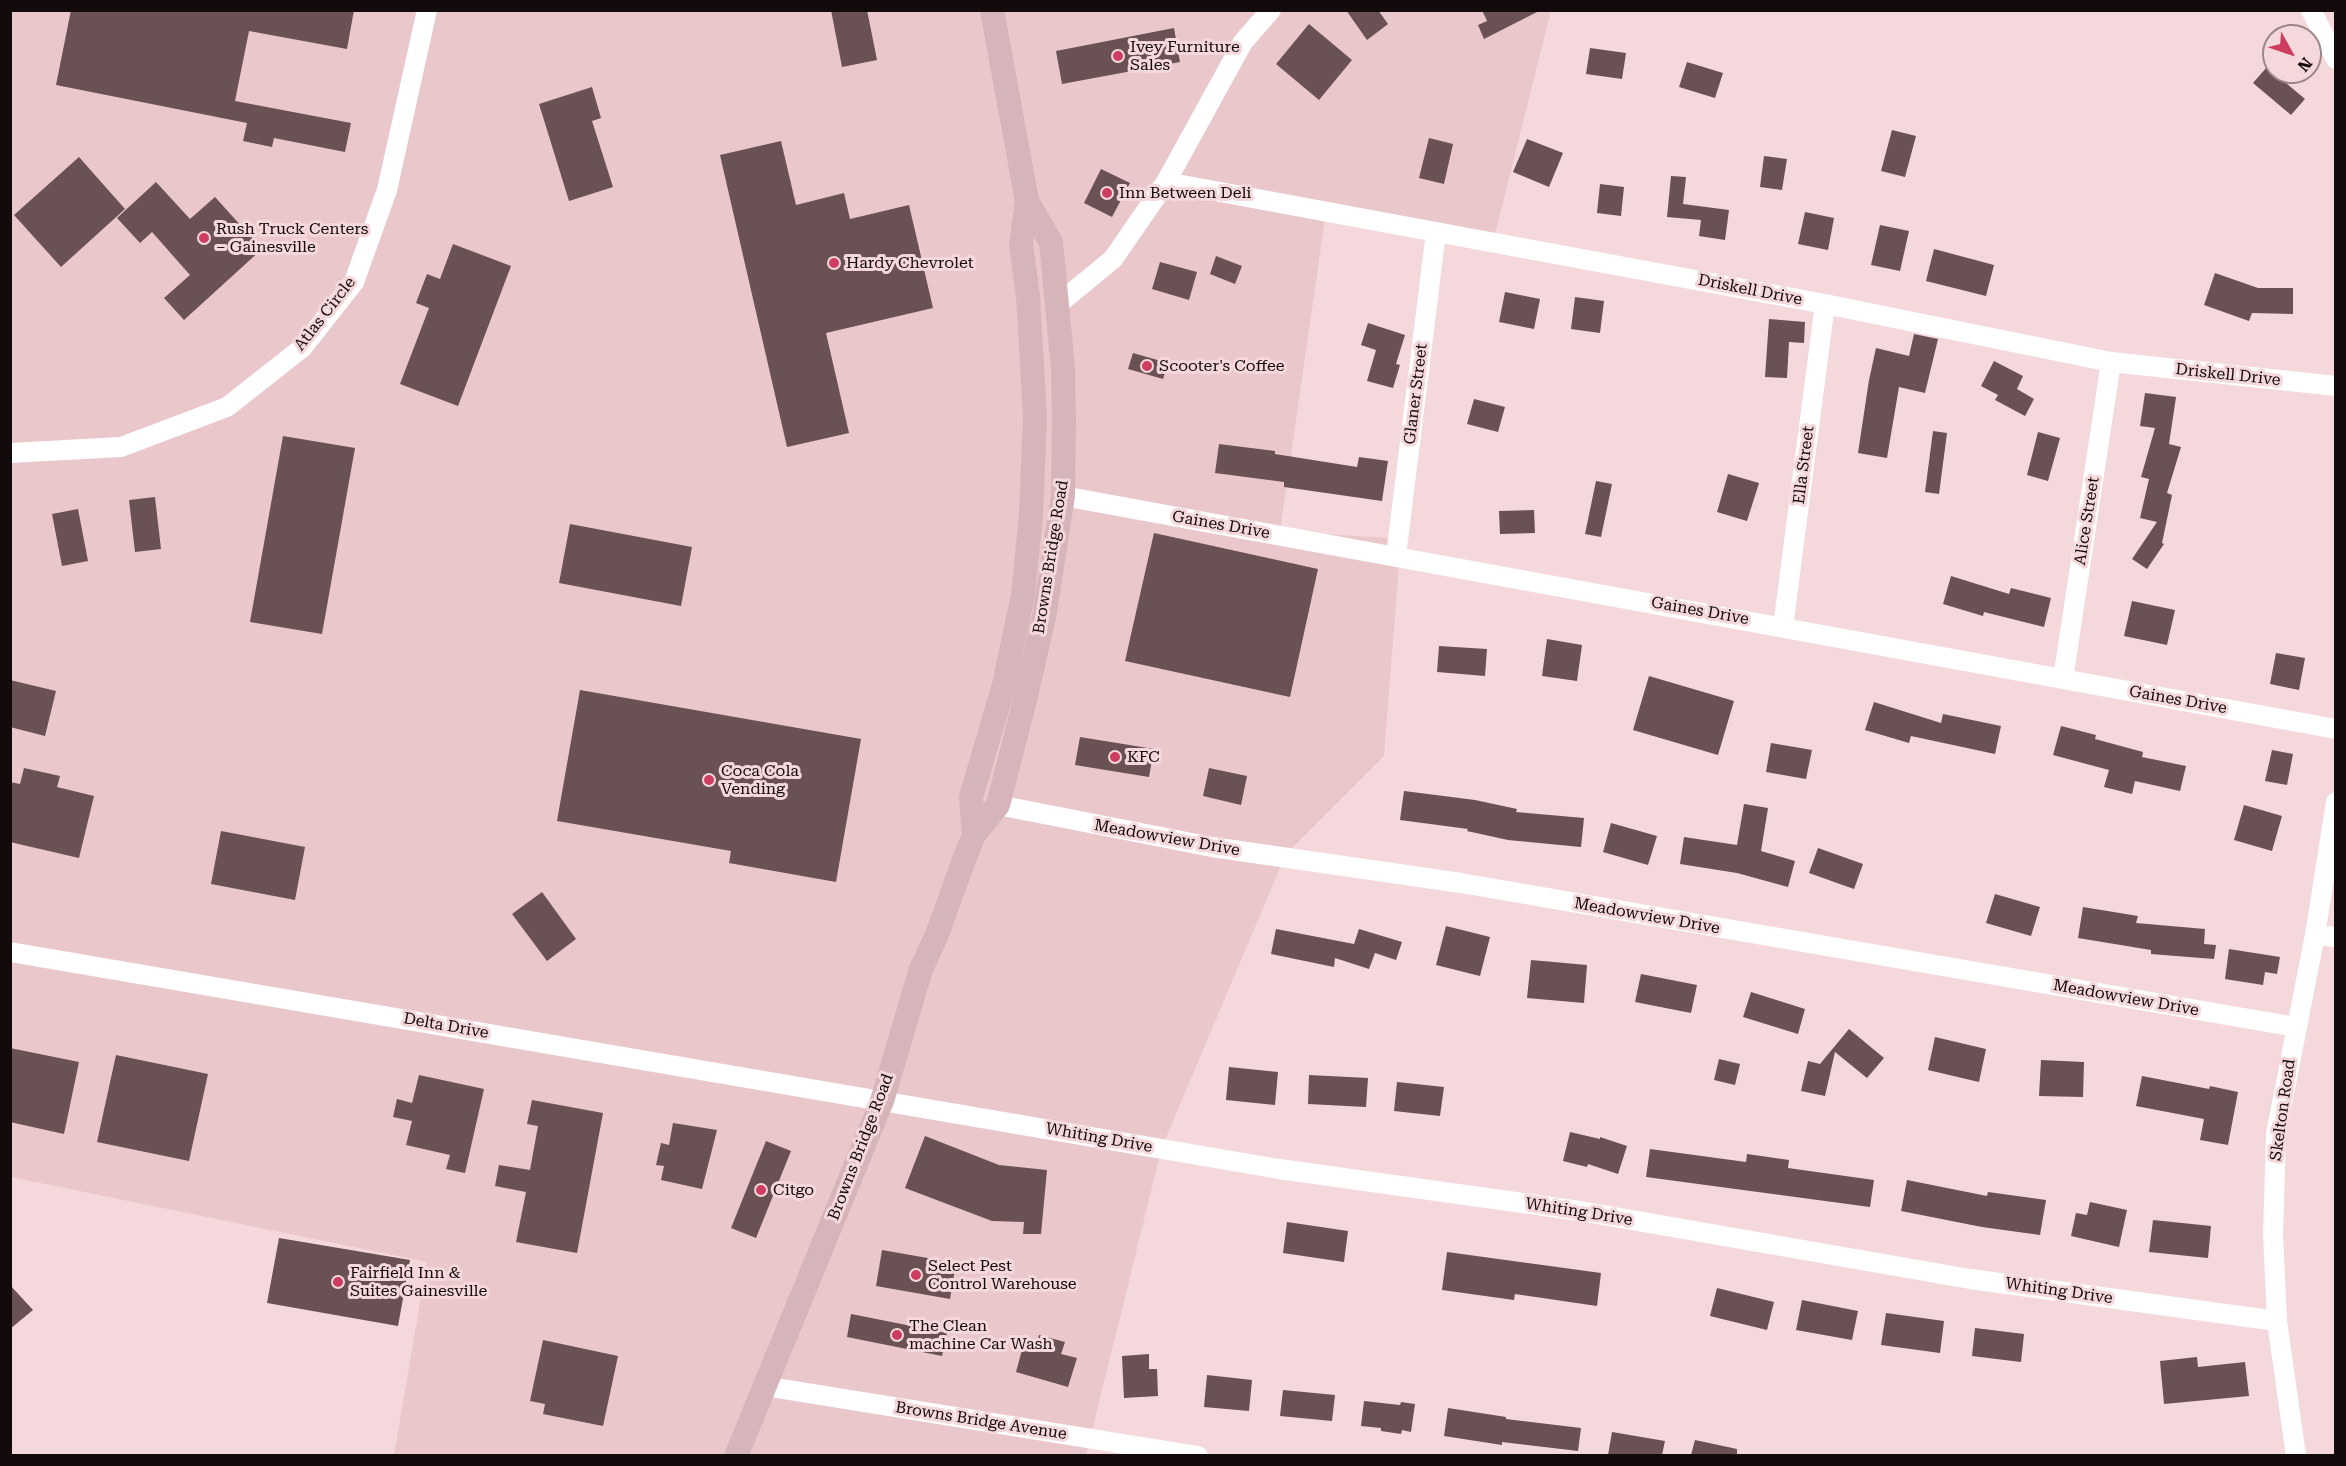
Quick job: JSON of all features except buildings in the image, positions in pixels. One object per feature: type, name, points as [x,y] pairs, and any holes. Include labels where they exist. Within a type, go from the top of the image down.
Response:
[{"type":"main road","name":"Browns Bridge Road","points":[[974,835],[971,797],[1004,685],[1023,596],[1031,515],[1035,417],[1028,296],[1021,245],[1027,201],[992,10]]},
{"type":"main road","name":"Browns Bridge Road","points":[[736,1455],[882,1101],[921,969],[936,937],[974,835],[998,805],[1045,612],[1063,496],[1063,369],[1051,242],[1027,201]]},
{"type":"street","name":"Atlas Circle","points":[[10,453],[121,447],[227,407],[302,348],[354,282],[387,190],[427,10]]},
{"type":"street","points":[[1057,305],[1113,259],[1166,182],[1243,42],[1271,10]]},
{"type":"street","points":[[2311,10],[2336,59]]},
{"type":"street","name":"Driskell Drive","points":[[1166,182],[1825,304],[2111,362],[2336,386]]},
{"type":"street","name":"Glaner Street","points":[[1396,556],[1436,232]]},
{"type":"street","name":"Ella Street","points":[[1783,627],[1825,304]]},
{"type":"street","name":"Alice Street","points":[[2063,679],[2111,362]]},
{"type":"street","name":"Gaines Drive","points":[[1063,496],[2336,729]]},
{"type":"street","name":"Skelton Road","points":[[2296,1455],[2277,1321],[2273,1235],[2276,1134],[2315,934],[2336,802]]},
{"type":"street","name":"Meadowview Drive","points":[[998,805],[1212,847],[1461,883],[2296,1027]]},
{"type":"street","points":[[2315,934],[2336,937]]},
{"type":"street","name":"Delta Drive","points":[[10,952],[882,1101]]},
{"type":"street","name":"Whiting Drive","points":[[882,1101],[1279,1169],[1580,1211],[1970,1279],[2277,1321]]},
{"type":"street","name":"Browns Bridge Avenue","points":[[764,1386],[1198,1455]]},
{"type":"shaded area","points":[[10,11],[1551,11],[1494,238],[1325,219],[1280,531],[1401,539],[1384,756],[1286,854],[1162,1147],[1086,1455],[394,1455],[427,1262],[11,1177]]},
{"type":"place","name":"Ivey Furniture Sales","points":[[1118,56]]},
{"type":"place","name":"Inn Between Deli","points":[[1107,193]]},
{"type":"place","name":"Rush Truck Centers – Gainesville","points":[[204,238]]},
{"type":"place","name":"Hardy Chevrolet","points":[[834,263]]},
{"type":"place","name":"Scooter's Coffee","points":[[1147,366]]},
{"type":"place","name":"KFC","points":[[1115,757]]},
{"type":"place","name":"Coca Cola Vending","points":[[709,780]]},
{"type":"place","name":"Citgo","points":[[761,1190]]},
{"type":"place","name":"Select Pest Control Warehouse","points":[[916,1275]]},
{"type":"place","name":"Fairfield Inn & Suites Gainesville","points":[[338,1282]]},
{"type":"place","name":"The Clean machine Car Wash","points":[[897,1335]]}]
